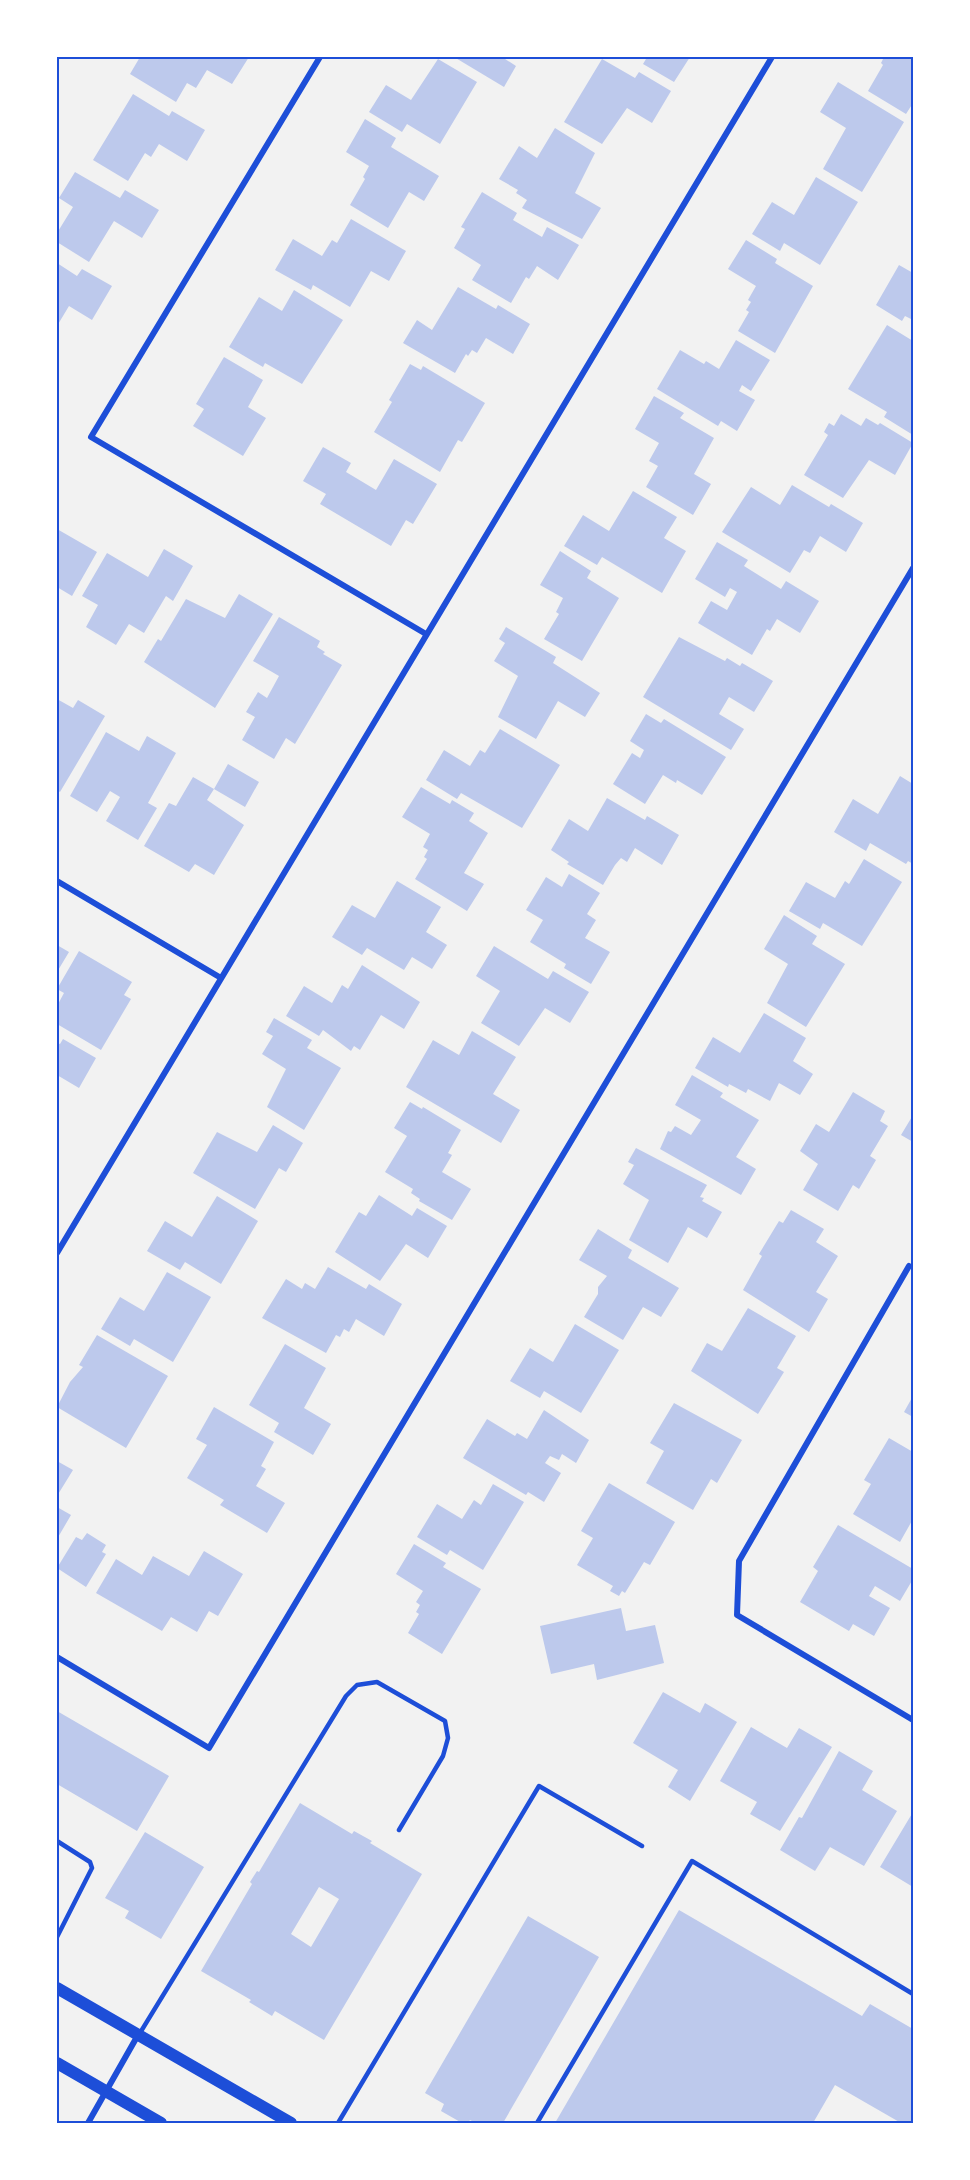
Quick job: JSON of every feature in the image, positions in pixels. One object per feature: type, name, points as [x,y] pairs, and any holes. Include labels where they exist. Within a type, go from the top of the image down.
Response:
[{"type":"main road","points":[[57,1988],[291,2123]]},
{"type":"main road","points":[[57,2063],[161,2123]]},
{"type":"street","points":[[320,57],[91,437],[426,634]]},
{"type":"street","points":[[57,1252],[772,57]]},
{"type":"street","points":[[57,1656],[209,1748],[913,568]]},
{"type":"street","points":[[57,881],[221,978]]},
{"type":"street","points":[[909,1266],[739,1561],[737,1615],[913,1720]]},
{"type":"street","points":[[88,2123],[138,2035]]},
{"type":"lane","points":[[138,2035],[346,1696],[357,1685],[377,1682],[445,1721],[448,1738],[443,1756],[399,1830]]},
{"type":"lane","points":[[339,2123],[539,1786],[642,1846]]},
{"type":"lane","points":[[57,1841],[90,1862],[92,1868],[57,1937]]},
{"type":"lane","points":[[537,2123],[692,1861],[913,1994]]},
{"type":"building","points":[[140,57],[249,57],[232,84],[207,70],[196,88],[187,83],[176,102],[130,74]]},
{"type":"building","points":[[454,57],[502,57],[516,66],[504,87]]},
{"type":"building","points":[[643,57],[690,57],[674,82],[643,64],[646,59]]},
{"type":"building","points":[[884,57],[913,57],[913,103],[906,114],[868,91],[883,65],[881,63]]},
{"type":"building","points":[[438,59],[477,82],[440,144],[407,124],[402,132],[369,112],[386,85],[411,100]]},
{"type":"building","points":[[602,59],[635,78],[639,72],[671,91],[652,123],[627,108],[602,144],[564,122]]},
{"type":"building","points":[[838,82],[904,122],[862,192],[823,169],[846,128],[820,112]]},
{"type":"building","points":[[133,94],[169,116],[172,111],[205,130],[187,161],[159,144],[151,157],[145,153],[128,181],[93,160]]},
{"type":"building","points":[[365,119],[396,138],[391,147],[439,176],[424,201],[409,192],[388,228],[350,205],[365,179],[363,177],[369,166],[346,152]]},
{"type":"building","points":[[555,128],[595,153],[575,193],[601,208],[582,239],[522,208],[527,200],[516,193],[518,190],[499,179],[519,146],[537,158]]},
{"type":"building","points":[[75,172],[120,198],[125,190],[159,210],[142,238],[114,221],[89,262],[57,242],[57,233],[73,207],[59,198]]},
{"type":"building","points":[[816,177],[858,202],[820,265],[784,243],[780,251],[752,234],[772,202],[794,215]]},
{"type":"building","points":[[482,192],[517,213],[513,220],[542,237],[547,227],[579,245],[558,280],[537,266],[529,279],[526,277],[511,303],[472,280],[481,265],[454,248],[465,229],[461,227]]},
{"type":"building","points":[[351,219],[406,251],[389,281],[371,271],[350,307],[313,285],[311,290],[275,270],[293,239],[322,256],[332,240],[337,243]]},
{"type":"building","points":[[746,240],[777,259],[775,263],[813,286],[775,353],[738,331],[749,312],[746,310],[751,302],[748,300],[756,286],[728,269]]},
{"type":"building","points":[[57,263],[77,276],[82,269],[112,286],[92,320],[69,306],[57,326]]},
{"type":"building","points":[[899,265],[913,273],[913,320],[905,316],[902,321],[876,305]]},
{"type":"building","points":[[458,287],[496,309],[498,305],[530,324],[513,354],[486,338],[477,353],[472,350],[468,356],[466,354],[455,373],[403,343],[417,320],[432,330]]},
{"type":"building","points":[[294,290],[343,320],[302,384],[265,363],[263,367],[229,347],[259,297],[282,311]]},
{"type":"building","points":[[887,325],[913,341],[913,435],[884,417],[887,412],[848,389]]},
{"type":"building","points":[[736,340],[770,360],[751,391],[742,385],[739,391],[755,400],[737,431],[721,421],[718,426],[657,389],[680,350],[704,364],[706,361],[719,369]]},
{"type":"building","points":[[224,357],[263,380],[248,407],[266,418],[243,456],[193,426],[204,409],[196,404]]},
{"type":"building","points":[[410,364],[421,370],[423,366],[485,403],[462,442],[458,440],[440,472],[374,432],[392,402],[389,400]]},
{"type":"building","points":[[654,396],[684,413],[680,418],[714,438],[694,474],[711,484],[693,515],[646,487],[658,466],[649,461],[659,443],[635,429]]},
{"type":"building","points":[[841,414],[861,426],[866,418],[878,425],[880,423],[913,443],[895,475],[869,460],[843,498],[804,475],[828,435],[824,432],[829,423],[834,426]]},
{"type":"building","points":[[323,447],[351,463],[346,472],[376,490],[394,459],[437,484],[413,524],[406,520],[391,546],[320,504],[326,494],[303,481]]},
{"type":"building","points":[[792,485],[829,507],[831,504],[863,523],[846,552],[820,536],[810,553],[804,550],[790,573],[722,532],[751,487],[780,505]]},
{"type":"building","points":[[633,491],[677,517],[664,538],[686,551],[662,593],[602,557],[597,565],[564,546],[583,515],[609,531]]},
{"type":"building","points":[[57,529],[97,552],[72,596],[57,587]]},
{"type":"building","points":[[717,542],[748,560],[744,566],[781,589],[786,581],[819,601],[800,633],[777,619],[770,631],[767,629],[752,655],[698,623],[711,601],[727,610],[737,592],[730,588],[725,597],[695,579]]},
{"type":"building","points":[[164,549],[193,566],[173,601],[166,596],[144,633],[129,624],[116,645],[86,627],[98,605],[82,596],[107,553],[148,577]]},
{"type":"building","points":[[560,551],[591,571],[587,578],[619,598],[582,661],[544,639],[559,614],[556,612],[563,598],[540,585]]},
{"type":"building","points":[[239,594],[273,614],[215,708],[144,662],[158,639],[161,641],[186,599],[225,618]]},
{"type":"building","points":[[279,617],[320,641],[317,647],[325,652],[323,654],[342,665],[295,744],[286,738],[274,759],[242,740],[255,717],[246,712],[258,692],[267,698],[279,676],[253,661]]},
{"type":"building","points":[[506,627],[556,657],[553,663],[600,693],[585,717],[558,701],[536,739],[498,717],[518,676],[494,661],[505,643],[499,639]]},
{"type":"building","points":[[679,637],[725,661],[727,658],[740,666],[742,663],[773,681],[754,712],[729,697],[719,714],[744,729],[731,750],[643,697]]},
{"type":"building","points":[[57,699],[73,708],[78,700],[105,716],[60,792],[57,790]]},
{"type":"building","points":[[646,714],[661,723],[664,719],[726,757],[702,795],[677,780],[676,783],[663,775],[645,804],[613,784],[632,753],[640,758],[644,750],[630,741]]},
{"type":"building","points":[[500,729],[560,765],[522,828],[461,793],[457,799],[426,780],[444,750],[470,766],[480,750],[485,753]]},
{"type":"building","points":[[106,732],[139,751],[147,736],[176,753],[148,803],[157,808],[138,840],[106,821],[120,797],[110,791],[97,812],[70,796]]},
{"type":"building","points":[[228,764],[259,782],[245,807],[214,789]]},
{"type":"building","points":[[900,776],[913,784],[913,864],[908,861],[906,864],[870,843],[866,851],[834,832],[853,799],[878,814]]},
{"type":"building","points":[[193,777],[214,789],[207,800],[244,825],[214,875],[195,864],[189,872],[144,846],[169,803],[176,806]]},
{"type":"building","points":[[421,787],[450,804],[452,800],[474,813],[469,821],[488,833],[464,873],[484,884],[467,911],[415,879],[427,859],[424,857],[428,850],[423,847],[430,834],[402,817]]},
{"type":"building","points":[[607,798],[645,820],[647,816],[679,835],[662,865],[635,848],[627,862],[621,858],[603,885],[567,864],[569,862],[551,850],[569,819],[588,831]]},
{"type":"building","points":[[864,859],[902,882],[862,946],[823,923],[820,929],[789,911],[806,882],[835,898],[845,881],[849,884]]},
{"type":"building","points":[[569,874],[600,893],[587,914],[596,920],[585,938],[610,952],[591,984],[564,968],[566,964],[530,942],[543,920],[526,910],[546,877],[562,887]]},
{"type":"building","points":[[397,881],[441,907],[426,932],[447,945],[432,969],[412,957],[404,970],[367,948],[362,955],[332,937],[352,905],[375,918]]},
{"type":"building","points":[[784,915],[817,936],[812,944],[845,964],[806,1027],[767,1003],[788,964],[764,949]]},
{"type":"building","points":[[57,945],[69,952],[57,972]]},
{"type":"building","points":[[494,946],[548,979],[553,971],[589,992],[570,1023],[545,1008],[519,1046],[481,1023],[500,991],[476,976]]},
{"type":"building","points":[[79,951],[132,982],[124,995],[131,999],[101,1050],[57,1024],[57,1006],[64,993],[57,989]]},
{"type":"building","points":[[362,965],[420,1002],[404,1029],[381,1015],[360,1050],[354,1046],[351,1051],[323,1030],[319,1036],[286,1016],[304,986],[332,1003],[342,985],[348,989]]},
{"type":"building","points":[[764,1013],[806,1038],[793,1061],[813,1074],[800,1095],[779,1083],[770,1101],[748,1089],[746,1093],[729,1084],[728,1087],[695,1068],[713,1037],[740,1053]]},
{"type":"building","points":[[274,1018],[312,1040],[307,1048],[341,1068],[304,1130],[267,1107],[286,1069],[262,1054],[273,1036],[266,1032]]},
{"type":"building","points":[[472,1031],[516,1057],[493,1094],[520,1110],[501,1143],[406,1087],[433,1040],[459,1055]]},
{"type":"building","points":[[63,1039],[96,1058],[79,1088],[57,1075],[57,1043],[60,1044]]},
{"type":"building","points":[[692,1075],[723,1093],[720,1097],[759,1120],[736,1157],[756,1169],[741,1195],[660,1149],[668,1131],[671,1132],[675,1126],[691,1135],[701,1120],[675,1105]]},
{"type":"building","points":[[853,1092],[885,1111],[880,1121],[888,1126],[870,1156],[876,1160],[859,1189],[853,1185],[838,1211],[803,1190],[818,1164],[800,1151],[816,1124],[829,1132]]},
{"type":"building","points":[[410,1102],[422,1109],[423,1107],[461,1130],[448,1153],[452,1155],[442,1172],[471,1189],[452,1220],[419,1201],[420,1199],[411,1193],[413,1189],[385,1172],[407,1136],[394,1128]]},
{"type":"building","points":[[913,1115],[913,1142],[901,1135]]},
{"type":"building","points":[[273,1125],[303,1143],[286,1172],[279,1168],[255,1209],[193,1173],[217,1132],[257,1152]]},
{"type":"building","points":[[636,1148],[707,1185],[700,1197],[704,1198],[702,1201],[722,1212],[707,1238],[688,1227],[668,1263],[629,1240],[649,1200],[623,1184],[634,1165],[628,1162]]},
{"type":"building","points":[[379,1195],[412,1216],[417,1208],[447,1226],[428,1258],[406,1244],[380,1281],[335,1252],[359,1212],[366,1216]]},
{"type":"building","points":[[217,1196],[258,1221],[221,1284],[185,1262],[180,1270],[147,1251],[165,1221],[192,1237]]},
{"type":"building","points":[[791,1210],[824,1229],[816,1242],[838,1256],[816,1292],[828,1299],[809,1332],[743,1290],[762,1256],[759,1254],[779,1221],[783,1223]]},
{"type":"building","points":[[598,1229],[632,1250],[628,1258],[679,1288],[661,1317],[643,1307],[623,1340],[584,1317],[598,1294],[598,1287],[607,1276],[579,1260]]},
{"type":"building","points":[[328,1267],[366,1289],[369,1284],[402,1304],[384,1336],[356,1319],[349,1332],[344,1329],[340,1337],[336,1335],[326,1353],[262,1318],[286,1279],[302,1289],[305,1283],[315,1289]]},
{"type":"building","points":[[167,1272],[211,1297],[173,1362],[134,1339],[130,1346],[101,1329],[120,1297],[144,1311]]},
{"type":"building","points":[[748,1308],[796,1336],[777,1368],[784,1372],[758,1414],[691,1371],[707,1343],[722,1351]]},
{"type":"building","points":[[575,1324],[619,1350],[581,1413],[544,1391],[540,1398],[510,1381],[530,1348],[553,1362]]},
{"type":"building","points":[[97,1335],[168,1376],[126,1448],[57,1407],[70,1382],[83,1367],[79,1365]]},
{"type":"building","points":[[285,1344],[326,1368],[304,1408],[331,1424],[313,1455],[274,1432],[279,1423],[249,1405]]},
{"type":"building","points":[[913,1396],[913,1417],[904,1412]]},
{"type":"building","points":[[674,1403],[742,1440],[717,1483],[711,1479],[693,1510],[646,1483],[664,1451],[650,1443]]},
{"type":"building","points":[[214,1407],[274,1442],[261,1466],[266,1469],[256,1486],[285,1503],[267,1533],[220,1505],[224,1500],[187,1478],[207,1445],[196,1439]]},
{"type":"building","points":[[544,1410],[589,1440],[576,1463],[562,1454],[559,1460],[550,1456],[545,1463],[561,1473],[544,1502],[528,1492],[526,1495],[463,1458],[487,1419],[515,1436],[517,1433],[527,1439]]},
{"type":"building","points":[[889,1438],[913,1452],[913,1519],[900,1542],[853,1514],[871,1484],[864,1480]]},
{"type":"building","points":[[57,1461],[73,1470],[57,1496]]},
{"type":"building","points":[[609,1483],[675,1522],[650,1565],[644,1562],[625,1593],[622,1591],[619,1596],[610,1591],[613,1586],[577,1565],[593,1538],[581,1531]]},
{"type":"building","points":[[493,1484],[524,1502],[483,1570],[450,1550],[447,1555],[417,1537],[437,1504],[462,1519],[474,1500],[481,1505]]},
{"type":"building","points":[[57,1507],[71,1515],[57,1539]]},
{"type":"building","points":[[838,1525],[913,1569],[913,1579],[900,1601],[875,1586],[869,1596],[890,1608],[874,1636],[853,1624],[849,1631],[800,1602],[818,1571],[813,1567]]},
{"type":"building","points":[[87,1533],[106,1545],[102,1552],[106,1554],[86,1587],[57,1568],[76,1537],[82,1540]]},
{"type":"building","points":[[414,1544],[446,1563],[443,1567],[481,1589],[442,1654],[408,1633],[419,1614],[416,1612],[420,1605],[416,1602],[423,1591],[396,1574]]},
{"type":"building","points":[[204,1551],[243,1574],[218,1616],[209,1611],[197,1632],[171,1617],[162,1631],[96,1593],[116,1559],[142,1575],[153,1556],[189,1576]]},
{"type":"building","points":[[621,1608],[626,1631],[655,1625],[664,1663],[597,1680],[594,1664],[551,1674],[540,1626]]},
{"type":"building","points":[[663,1692],[700,1713],[705,1703],[737,1722],[690,1801],[668,1787],[678,1770],[633,1743]]},
{"type":"building","points":[[57,1711],[169,1776],[137,1831],[57,1784]]},
{"type":"building","points":[[751,1727],[787,1748],[799,1728],[832,1747],[780,1831],[750,1814],[757,1802],[720,1781]]},
{"type":"building","points":[[839,1751],[873,1771],[862,1790],[897,1811],[864,1866],[830,1847],[815,1871],[780,1850],[799,1817],[802,1818]]},
{"type":"building","points":[[300,1803],[352,1834],[354,1831],[372,1841],[370,1843],[422,1874],[324,2040],[275,2011],[272,2016],[249,2002],[251,2000],[201,1971],[252,1884],[250,1882],[257,1871],[259,1872]],"holes":[[[319,1887],[339,1899],[311,1947],[291,1934]]]},
{"type":"building","points":[[913,1812],[913,1887],[880,1867]]},
{"type":"building","points":[[145,1832],[204,1867],[161,1939],[125,1918],[129,1911],[105,1898]]},
{"type":"building","points":[[679,1910],[862,2016],[870,2004],[913,2029],[913,2123],[901,2123],[835,2085],[813,2123],[555,2123]]},
{"type":"building","points":[[528,1916],[599,1957],[503,2123],[476,2123],[470,2120],[468,2123],[462,2123],[441,2111],[444,2104],[425,2093]]}]
